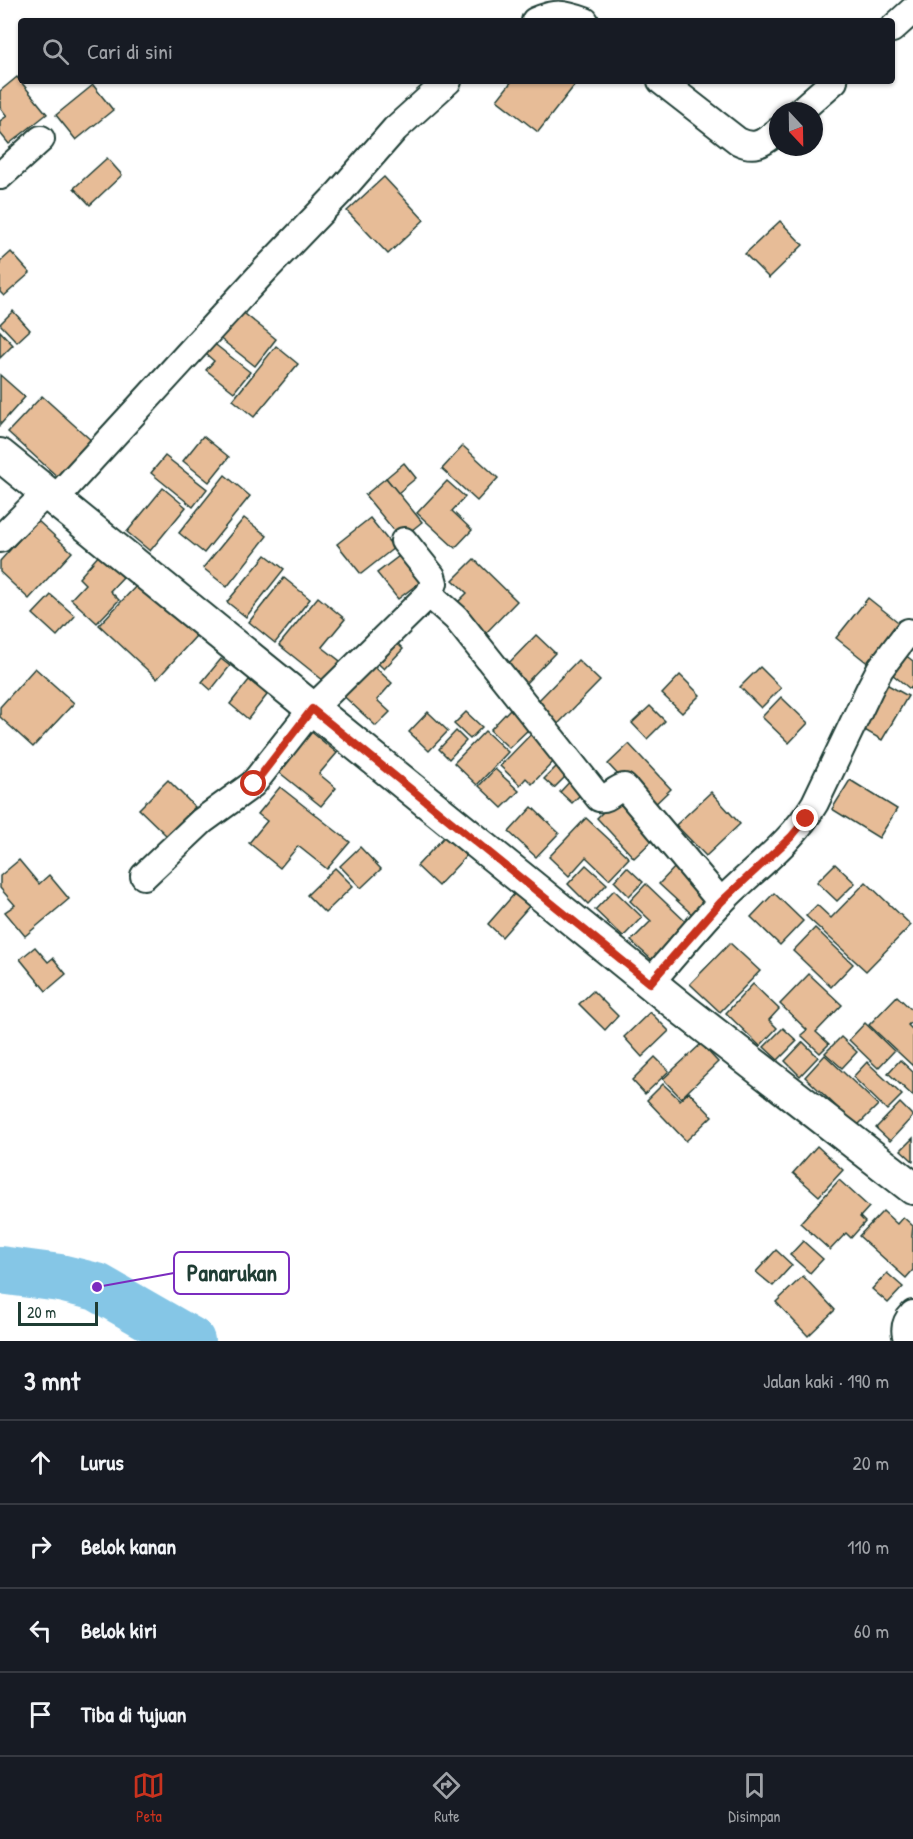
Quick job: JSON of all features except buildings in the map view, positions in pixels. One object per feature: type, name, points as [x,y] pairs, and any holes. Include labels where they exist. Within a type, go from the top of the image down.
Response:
[{"type":"street","points":[[895,26],[913,10]]},
{"type":"street","points":[[542,18],[566,14],[577,18]]},
{"type":"street","points":[[0,538],[51,496],[339,193],[395,129],[445,84]]},
{"type":"street","points":[[665,84],[738,141],[748,146],[761,143],[769,137]]},
{"type":"street","points":[[810,102],[831,84]]},
{"type":"street","points":[[0,176],[41,139]]},
{"type":"street","points":[[0,455],[650,983],[913,1188]]},
{"type":"street","points":[[144,876],[202,821],[254,784],[312,709],[429,594],[434,583],[432,576],[404,541]]},
{"type":"street","points":[[429,594],[456,618],[599,798],[606,798],[620,788],[627,790],[721,902]]},
{"type":"street","points":[[650,983],[721,902],[791,837],[806,819],[880,669],[908,632]]},
{"type":"street","points":[[908,1341],[905,1329],[908,1319],[913,1314]]},
{"type":"waterway","points":[[0,1270],[60,1278],[97,1287],[191,1341]]},
{"type":"place","name":"Panarukan","points":[[97,1287]]},
{"type":"route","points":[[254,784],[312,709],[650,983],[721,902],[791,837],[806,819]]}]
